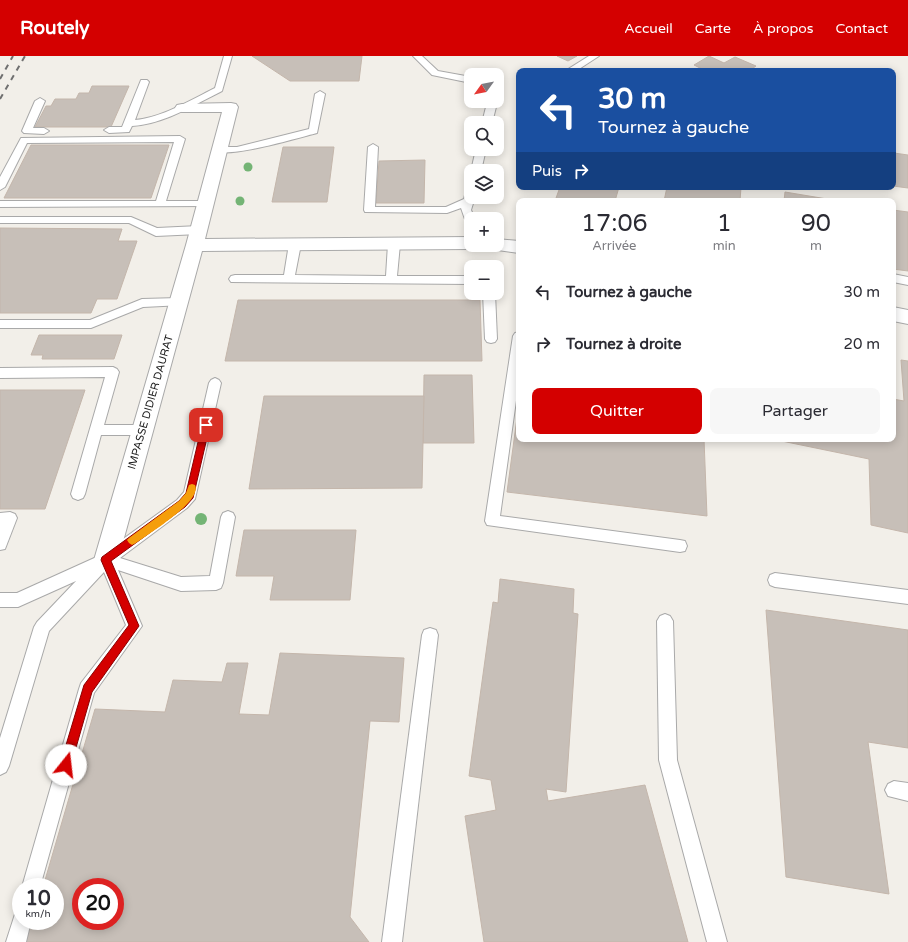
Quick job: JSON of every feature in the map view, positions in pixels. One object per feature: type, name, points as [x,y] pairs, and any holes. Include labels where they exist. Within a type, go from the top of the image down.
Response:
[{"type":"street","name":"IMPASSE DIDIER DAURAT","points":[[106,560],[197,238],[231,107],[182,108]]},
{"type":"street","points":[[197,238],[295,244],[464,243]]},
{"type":"street","points":[[504,246],[516,247]]},
{"type":"street","points":[[896,315],[908,317]]},
{"type":"lane","points":[[129,123],[145,122],[182,108],[219,89],[228,56]]},
{"type":"lane","points":[[417,56],[435,73],[464,79]]},
{"type":"lane","points":[[575,68],[595,56]]},
{"type":"lane","points":[[40,101],[27,131],[126,130],[144,82]]},
{"type":"lane","points":[[220,150],[237,150],[314,131],[320,94]]},
{"type":"lane","points":[[0,187],[24,140],[180,139],[160,204]]},
{"type":"lane","points":[[373,147],[369,210],[447,210],[464,200]]},
{"type":"lane","points":[[0,204],[206,204]]},
{"type":"lane","points":[[0,220],[131,220],[156,232],[197,238]]},
{"type":"lane","points":[[289,279],[295,244]]},
{"type":"lane","points":[[392,280],[394,244]]},
{"type":"lane","points":[[235,279],[464,280]]},
{"type":"lane","points":[[896,279],[908,281]]},
{"type":"lane","points":[[489,300],[491,339]]},
{"type":"lane","points":[[0,324],[91,324],[142,302],[179,302]]},
{"type":"lane","points":[[516,357],[492,521],[680,546]]},
{"type":"lane","points":[[0,373],[113,372],[78,494]]},
{"type":"lane","points":[[0,766],[42,627],[106,560],[182,504],[190,495],[215,384]]},
{"type":"lane","points":[[97,430],[142,430]]},
{"type":"lane","points":[[0,600],[18,600],[106,560],[181,584],[216,583],[228,517]]},
{"type":"lane","points":[[0,518],[10,518],[0,544]]},
{"type":"lane","points":[[34,878],[87,689],[134,626],[106,560]]},
{"type":"lane","points":[[775,580],[908,597]]},
{"type":"lane","points":[[666,621],[668,760],[717,942]]},
{"type":"lane","points":[[392,942],[430,635]]},
{"type":"lane","points":[[16,942],[19,930]]},
{"type":"building","points":[[252,56],[362,56],[359,81],[290,81]]},
{"type":"building","points":[[557,56],[577,56],[568,61]]},
{"type":"building","points":[[709,56],[724,63],[735,57],[756,66],[753,68],[700,68],[694,65]]},
{"type":"building","points":[[92,86],[129,86],[111,127],[35,127],[46,106],[51,106],[55,99],[76,99],[79,93],[89,93]]},
{"type":"building","points":[[31,145],[169,145],[151,198],[4,198]]},
{"type":"building","points":[[283,147],[334,147],[327,202],[272,202]]},
{"type":"building","points":[[896,153],[908,155],[908,188],[896,186]]},
{"type":"building","points":[[425,160],[424,203],[376,203],[379,161]]},
{"type":"building","points":[[559,190],[618,190],[616,198],[556,198]]},
{"type":"building","points":[[666,190],[741,190],[740,198],[665,198]]},
{"type":"building","points":[[785,192],[821,198],[784,198]]},
{"type":"building","points":[[896,210],[908,212],[908,271],[896,269]]},
{"type":"building","points":[[0,228],[122,229],[118,241],[137,241],[117,299],[97,299],[91,313],[0,313]]},
{"type":"building","points":[[238,300],[480,300],[482,361],[225,361]]},
{"type":"building","points":[[39,335],[122,335],[114,359],[42,359],[43,355],[31,355]]},
{"type":"building","points":[[901,360],[908,361],[908,533],[871,525],[869,459],[787,442],[896,442],[896,400],[904,401]]},
{"type":"building","points":[[424,375],[472,375],[474,443],[423,443]]},
{"type":"building","points":[[0,390],[85,390],[45,509],[0,509]]},
{"type":"building","points":[[264,396],[424,396],[422,488],[249,489]]},
{"type":"building","points":[[516,425],[516,442],[704,442],[707,516],[507,492]]},
{"type":"building","points":[[244,530],[356,530],[350,600],[270,600],[274,576],[236,576]]},
{"type":"building","points":[[500,579],[574,589],[573,613],[578,614],[566,792],[546,789],[548,801],[645,785],[688,942],[484,942],[465,816],[496,810],[491,780],[469,776],[493,602],[498,603]]},
{"type":"building","points":[[766,610],[908,630],[908,748],[868,742],[889,894],[786,877]]},
{"type":"building","points":[[280,653],[404,658],[399,722],[370,721],[350,917],[369,942],[26,942],[29,930],[64,930],[64,878],[46,878],[95,709],[165,712],[173,680],[222,682],[227,663],[248,663],[239,714],[269,715]]},
{"type":"railway","points":[[0,79],[13,56]]},
{"type":"railway","points":[[0,99],[25,56]]},
{"type":"slow traffic","points":[[132,540],[182,504],[190,495],[192,487]]},
{"type":"route","points":[[66,765],[87,689],[134,626],[106,560],[182,504],[190,495],[206,425]]}]
